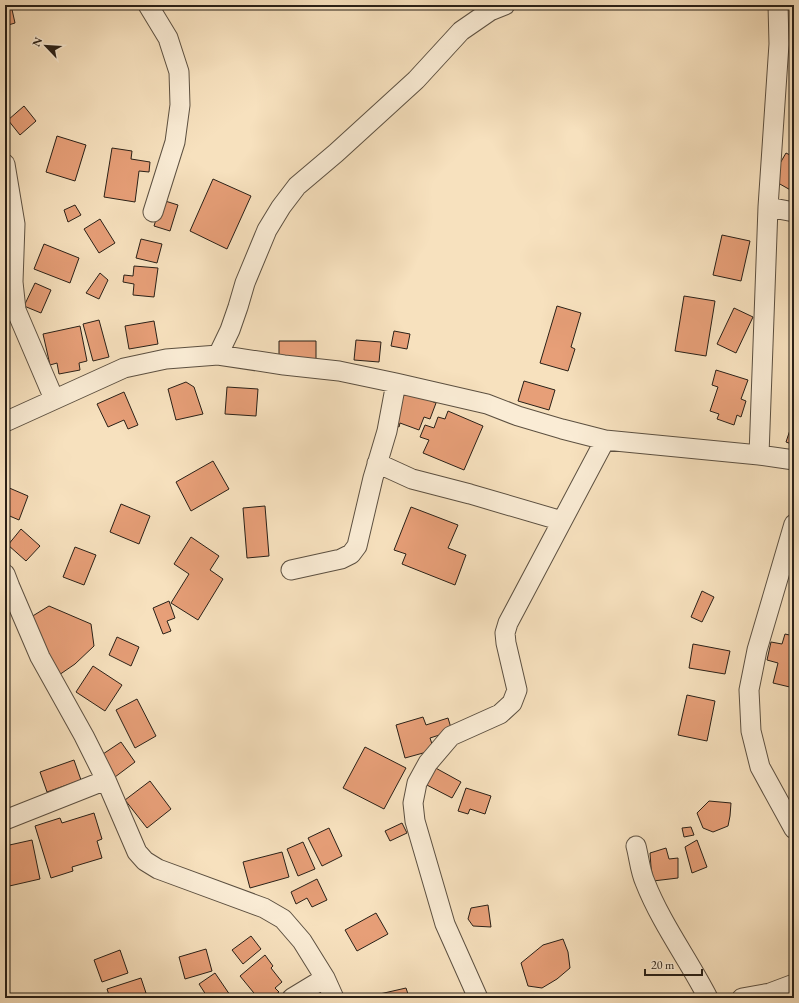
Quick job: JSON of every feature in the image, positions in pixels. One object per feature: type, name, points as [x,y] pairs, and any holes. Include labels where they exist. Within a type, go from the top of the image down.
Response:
[{"type":"street","points":[[148,5],[168,38],[179,72],[180,105],[175,142],[153,212]]},
{"type":"street","points":[[218,355],[230,330],[244,283],[267,230],[280,207],[297,186],[336,153],[416,80],[461,31],[490,10],[505,5]]},
{"type":"street","points":[[759,455],[768,207],[787,48],[778,5]]},
{"type":"street","points":[[5,164],[16,310],[54,400]]},
{"type":"street","points":[[768,207],[794,212]]},
{"type":"street","points":[[5,422],[124,368],[166,360],[218,355],[284,365],[339,371],[396,383],[487,404],[518,416],[606,440],[759,455],[794,460]]},
{"type":"street","points":[[291,570],[341,559],[351,554],[357,546],[386,431],[396,383]]},
{"type":"street","points":[[478,998],[445,924],[415,821],[413,803],[417,783],[428,763],[451,736],[500,714],[512,703],[516,690],[506,643],[505,633],[508,623],[606,440]]},
{"type":"street","points":[[377,463],[412,479],[562,521]]},
{"type":"street","points":[[794,524],[757,650],[749,690],[751,731],[760,767],[794,829]]},
{"type":"street","points":[[5,574],[40,657],[84,736],[106,780],[137,852],[145,861],[158,870],[264,908],[283,919],[302,941],[325,978],[334,998]]},
{"type":"street","points":[[5,820],[106,780]]},
{"type":"street","points":[[636,846],[644,880],[654,903],[708,998]]},
{"type":"street","points":[[292,998],[325,978]]},
{"type":"street","points":[[742,998],[770,993],[794,984]]},
{"type":"building","points":[[5,5],[11,5],[15,23],[5,26]]},
{"type":"building","points":[[24,106],[36,121],[20,135],[8,120]]},
{"type":"building","points":[[57,136],[86,145],[75,181],[46,172]]},
{"type":"building","points":[[112,148],[132,151],[131,159],[150,162],[149,172],[139,171],[135,202],[104,197]]},
{"type":"building","points":[[786,153],[794,157],[794,192],[771,179]]},
{"type":"building","points":[[213,179],[251,196],[227,249],[190,231]]},
{"type":"building","points":[[162,200],[178,205],[170,231],[154,226]]},
{"type":"building","points":[[75,205],[81,215],[68,222],[64,210]]},
{"type":"building","points":[[100,219],[115,243],[99,253],[84,229]]},
{"type":"building","points":[[722,235],[750,241],[741,281],[713,275]]},
{"type":"building","points":[[141,239],[162,244],[157,263],[136,258]]},
{"type":"building","points":[[44,244],[79,258],[70,283],[34,269]]},
{"type":"building","points":[[134,266],[158,268],[154,297],[133,295],[134,284],[123,282],[124,275],[133,276]]},
{"type":"building","points":[[100,273],[108,280],[99,299],[86,293]]},
{"type":"building","points":[[791,273],[794,273],[794,292],[791,292]]},
{"type":"building","points":[[35,283],[51,290],[41,313],[24,306]]},
{"type":"building","points":[[684,296],[715,301],[706,356],[675,351]]},
{"type":"building","points":[[557,306],[581,313],[571,347],[575,349],[568,371],[540,363]]},
{"type":"building","points":[[734,308],[753,317],[736,353],[717,344]]},
{"type":"building","points":[[99,320],[109,357],[93,361],[83,324]]},
{"type":"building","points":[[154,321],[158,344],[129,349],[125,326]]},
{"type":"building","points":[[80,326],[87,361],[79,363],[80,370],[59,374],[57,363],[50,365],[43,334]]},
{"type":"building","points":[[394,331],[410,334],[407,349],[391,346]]},
{"type":"building","points":[[356,340],[381,342],[379,362],[354,360]]},
{"type":"building","points":[[279,341],[316,341],[316,361],[279,361]]},
{"type":"building","points":[[716,370],[748,380],[741,399],[746,401],[741,417],[737,415],[734,425],[717,419],[719,414],[710,411],[718,387],[712,385]]},
{"type":"building","points":[[524,381],[555,390],[549,410],[518,401]]},
{"type":"building","points":[[186,382],[194,387],[203,414],[176,420],[168,389]]},
{"type":"building","points":[[227,387],[258,389],[256,416],[225,414]]},
{"type":"building","points":[[404,390],[436,403],[430,419],[424,417],[419,430],[400,423],[399,427],[391,423]]},
{"type":"building","points":[[124,392],[138,425],[128,429],[124,420],[108,427],[97,404]]},
{"type":"building","points":[[448,411],[483,426],[464,470],[423,453],[429,440],[420,437],[425,425],[434,428],[438,417],[445,419]]},
{"type":"building","points":[[790,430],[794,432],[794,445],[786,442]]},
{"type":"building","points":[[213,461],[229,489],[191,511],[176,482]]},
{"type":"building","points":[[7,487],[28,496],[19,520],[5,514],[5,493]]},
{"type":"building","points":[[121,504],[150,516],[139,544],[110,532]]},
{"type":"building","points":[[265,506],[269,556],[247,558],[243,508]]},
{"type":"building","points":[[411,507],[458,525],[448,548],[466,555],[455,585],[402,564],[406,554],[394,550]]},
{"type":"building","points":[[21,529],[40,546],[26,561],[8,545]]},
{"type":"building","points":[[191,537],[219,556],[210,570],[223,579],[198,620],[171,603],[189,574],[174,564]]},
{"type":"building","points":[[75,547],[96,555],[84,585],[63,577]]},
{"type":"building","points":[[702,591],[714,597],[702,622],[691,617]]},
{"type":"building","points":[[169,601],[175,618],[167,621],[171,631],[163,634],[153,608]]},
{"type":"building","points":[[49,606],[91,624],[94,646],[75,664],[59,675],[31,617]]},
{"type":"building","points":[[785,634],[794,636],[794,688],[773,683],[778,663],[767,660],[771,642],[782,644]]},
{"type":"building","points":[[117,637],[139,647],[131,666],[109,655]]},
{"type":"building","points":[[693,644],[730,651],[725,674],[689,668]]},
{"type":"building","points":[[93,666],[122,685],[105,711],[76,692]]},
{"type":"building","points":[[687,695],[715,701],[707,741],[678,735]]},
{"type":"building","points":[[137,699],[156,736],[135,748],[116,710]]},
{"type":"building","points":[[423,717],[426,725],[448,718],[452,731],[430,738],[434,750],[405,758],[396,725]]},
{"type":"building","points":[[121,742],[135,762],[115,777],[100,756]]},
{"type":"building","points":[[365,747],[406,768],[384,809],[343,788]]},
{"type":"building","points":[[74,760],[81,780],[47,792],[40,772]]},
{"type":"building","points":[[432,766],[461,782],[452,798],[423,783]]},
{"type":"building","points":[[150,781],[171,809],[147,828],[125,800]]},
{"type":"building","points":[[466,788],[491,796],[485,814],[470,809],[468,814],[458,811]]},
{"type":"building","points":[[709,801],[731,803],[728,826],[713,832],[703,828],[697,813]]},
{"type":"building","points":[[94,813],[102,839],[97,841],[102,858],[72,867],[73,871],[51,878],[35,826],[60,818],[62,823]]},
{"type":"building","points":[[402,823],[407,833],[390,841],[385,831]]},
{"type":"building","points":[[691,827],[694,835],[684,837],[682,828]]},
{"type":"building","points":[[329,828],[342,856],[322,866],[308,838]]},
{"type":"building","points":[[32,840],[40,879],[5,887],[5,846]]},
{"type":"building","points":[[697,840],[707,867],[692,873],[685,847]]},
{"type":"building","points":[[303,842],[315,869],[298,876],[287,849]]},
{"type":"building","points":[[666,848],[669,859],[678,858],[678,878],[653,881],[650,853]]},
{"type":"building","points":[[282,852],[289,877],[250,888],[243,862]]},
{"type":"building","points":[[317,879],[327,900],[312,907],[307,898],[296,904],[291,892]]},
{"type":"building","points":[[488,905],[491,927],[473,926],[468,919],[471,908]]},
{"type":"building","points":[[376,913],[388,934],[357,951],[345,930]]},
{"type":"building","points":[[251,936],[261,949],[243,964],[232,950]]},
{"type":"building","points":[[563,939],[568,952],[570,968],[557,979],[542,988],[528,986],[521,963],[543,945]]},
{"type":"building","points":[[206,949],[212,971],[185,979],[179,957]]},
{"type":"building","points":[[120,950],[128,973],[102,982],[94,960]]},
{"type":"building","points":[[265,955],[273,966],[271,968],[282,982],[275,988],[279,992],[271,998],[258,998],[240,976]]},
{"type":"building","points":[[215,973],[232,998],[208,998],[199,984]]},
{"type":"building","points":[[141,978],[146,993],[130,998],[110,998],[107,989]]},
{"type":"building","points":[[406,988],[409,997],[405,998],[362,998]]}]
